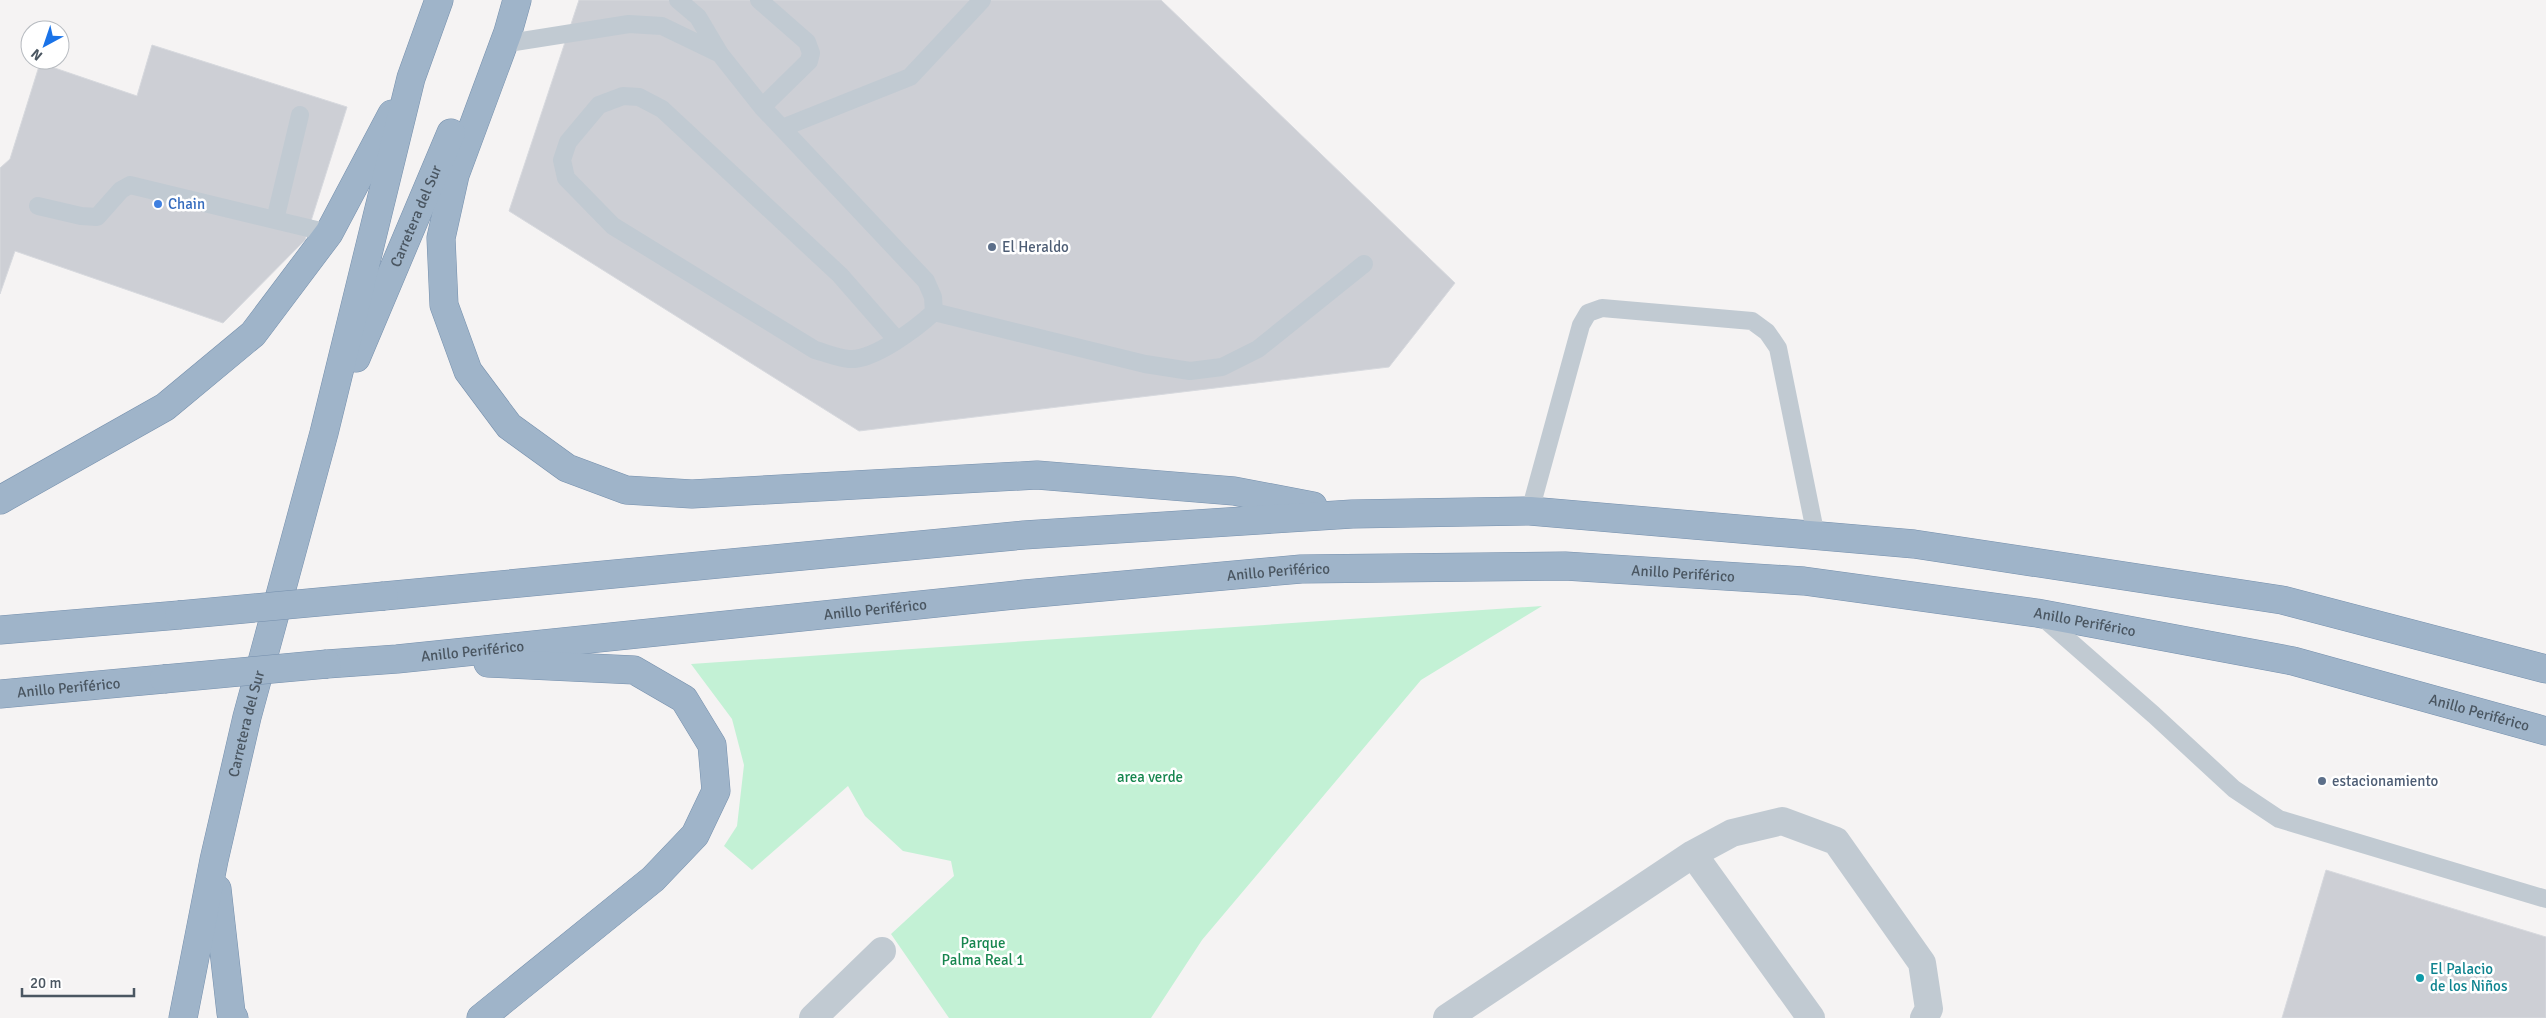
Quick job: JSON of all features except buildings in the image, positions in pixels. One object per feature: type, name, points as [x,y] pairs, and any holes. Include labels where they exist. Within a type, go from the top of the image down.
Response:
[{"type":"highway","name":"Carretera del Sur","points":[[183,1018],[214,860],[247,717],[324,433],[411,78],[439,0]]},
{"type":"highway","name":"Carretera del Sur","points":[[324,433],[508,0]]},
{"type":"highway","points":[[517,0],[503,44],[454,175],[440,238],[444,305],[468,371],[509,426],[567,468],[626,490],[692,494],[1037,474],[1234,491],[1352,514]]},
{"type":"highway","points":[[0,500],[165,408],[253,334],[329,233],[411,78]]},
{"type":"highway","points":[[0,630],[1024,536],[1352,514],[1530,511],[1914,544],[2282,600],[2546,669]]},
{"type":"highway","name":"Anillo Periférico","points":[[0,694],[397,659],[1025,594],[1301,569],[1565,566],[1804,582],[2037,613],[2293,661],[2546,731]]},
{"type":"highway","points":[[397,659],[634,670],[684,699],[712,745],[716,791],[695,834],[653,879],[482,1018]]},
{"type":"highway","points":[[0,706],[52,689]]},
{"type":"highway","points":[[214,860],[231,1013],[234,1018]]},
{"type":"street","points":[[1447,1018],[1693,854],[1732,833],[1782,821],[1836,842],[1922,963],[1928,1009],[1924,1018]]},
{"type":"street","points":[[1693,854],[1811,1018]]},
{"type":"street","points":[[813,1018],[882,952]]},
{"type":"lane","points":[[678,0],[698,17],[720,54],[762,107],[926,281],[933,297],[934,312]]},
{"type":"lane","points":[[759,0],[807,42],[811,53],[809,61],[762,107]]},
{"type":"lane","points":[[782,128],[910,77],[982,0]]},
{"type":"lane","points":[[503,44],[629,24],[662,26],[720,54]]},
{"type":"lane","points":[[896,339],[840,275],[662,109],[640,97],[623,96],[599,105],[568,142],[562,160],[566,178],[613,226],[815,350],[849,359],[874,355],[917,327],[934,312]]},
{"type":"lane","points":[[275,220],[300,115]]},
{"type":"lane","points":[[38,206],[81,216],[97,217],[121,190],[130,185],[329,233]]},
{"type":"lane","points":[[934,312],[1145,364],[1190,371],[1222,367],[1258,349],[1364,264]]},
{"type":"lane","points":[[1530,511],[1581,325],[1588,313],[1602,308],[1752,321],[1767,332],[1778,348],[1816,536]]},
{"type":"lane","points":[[2037,613],[2154,715],[2234,789],[2279,819],[2546,899]]},
{"type":"green space","name":"area verde","points":[[1542,606],[1421,680],[1202,940],[1151,1018],[949,1018],[891,934],[954,876],[951,861],[903,851],[865,816],[848,786],[752,870],[724,846],[737,826],[744,765],[732,719],[691,664]]},
{"type":"place","name":"Chain","points":[[158,204]]},
{"type":"place","name":"El Heraldo","points":[[992,247]]},
{"type":"place","name":"estacionamiento","points":[[2322,781]]},
{"type":"place","name":"El Palacio de los Niños","points":[[2420,978]]},
{"type":"park label","name":"Parque Palma Real 1","points":[[983,952]]}]
